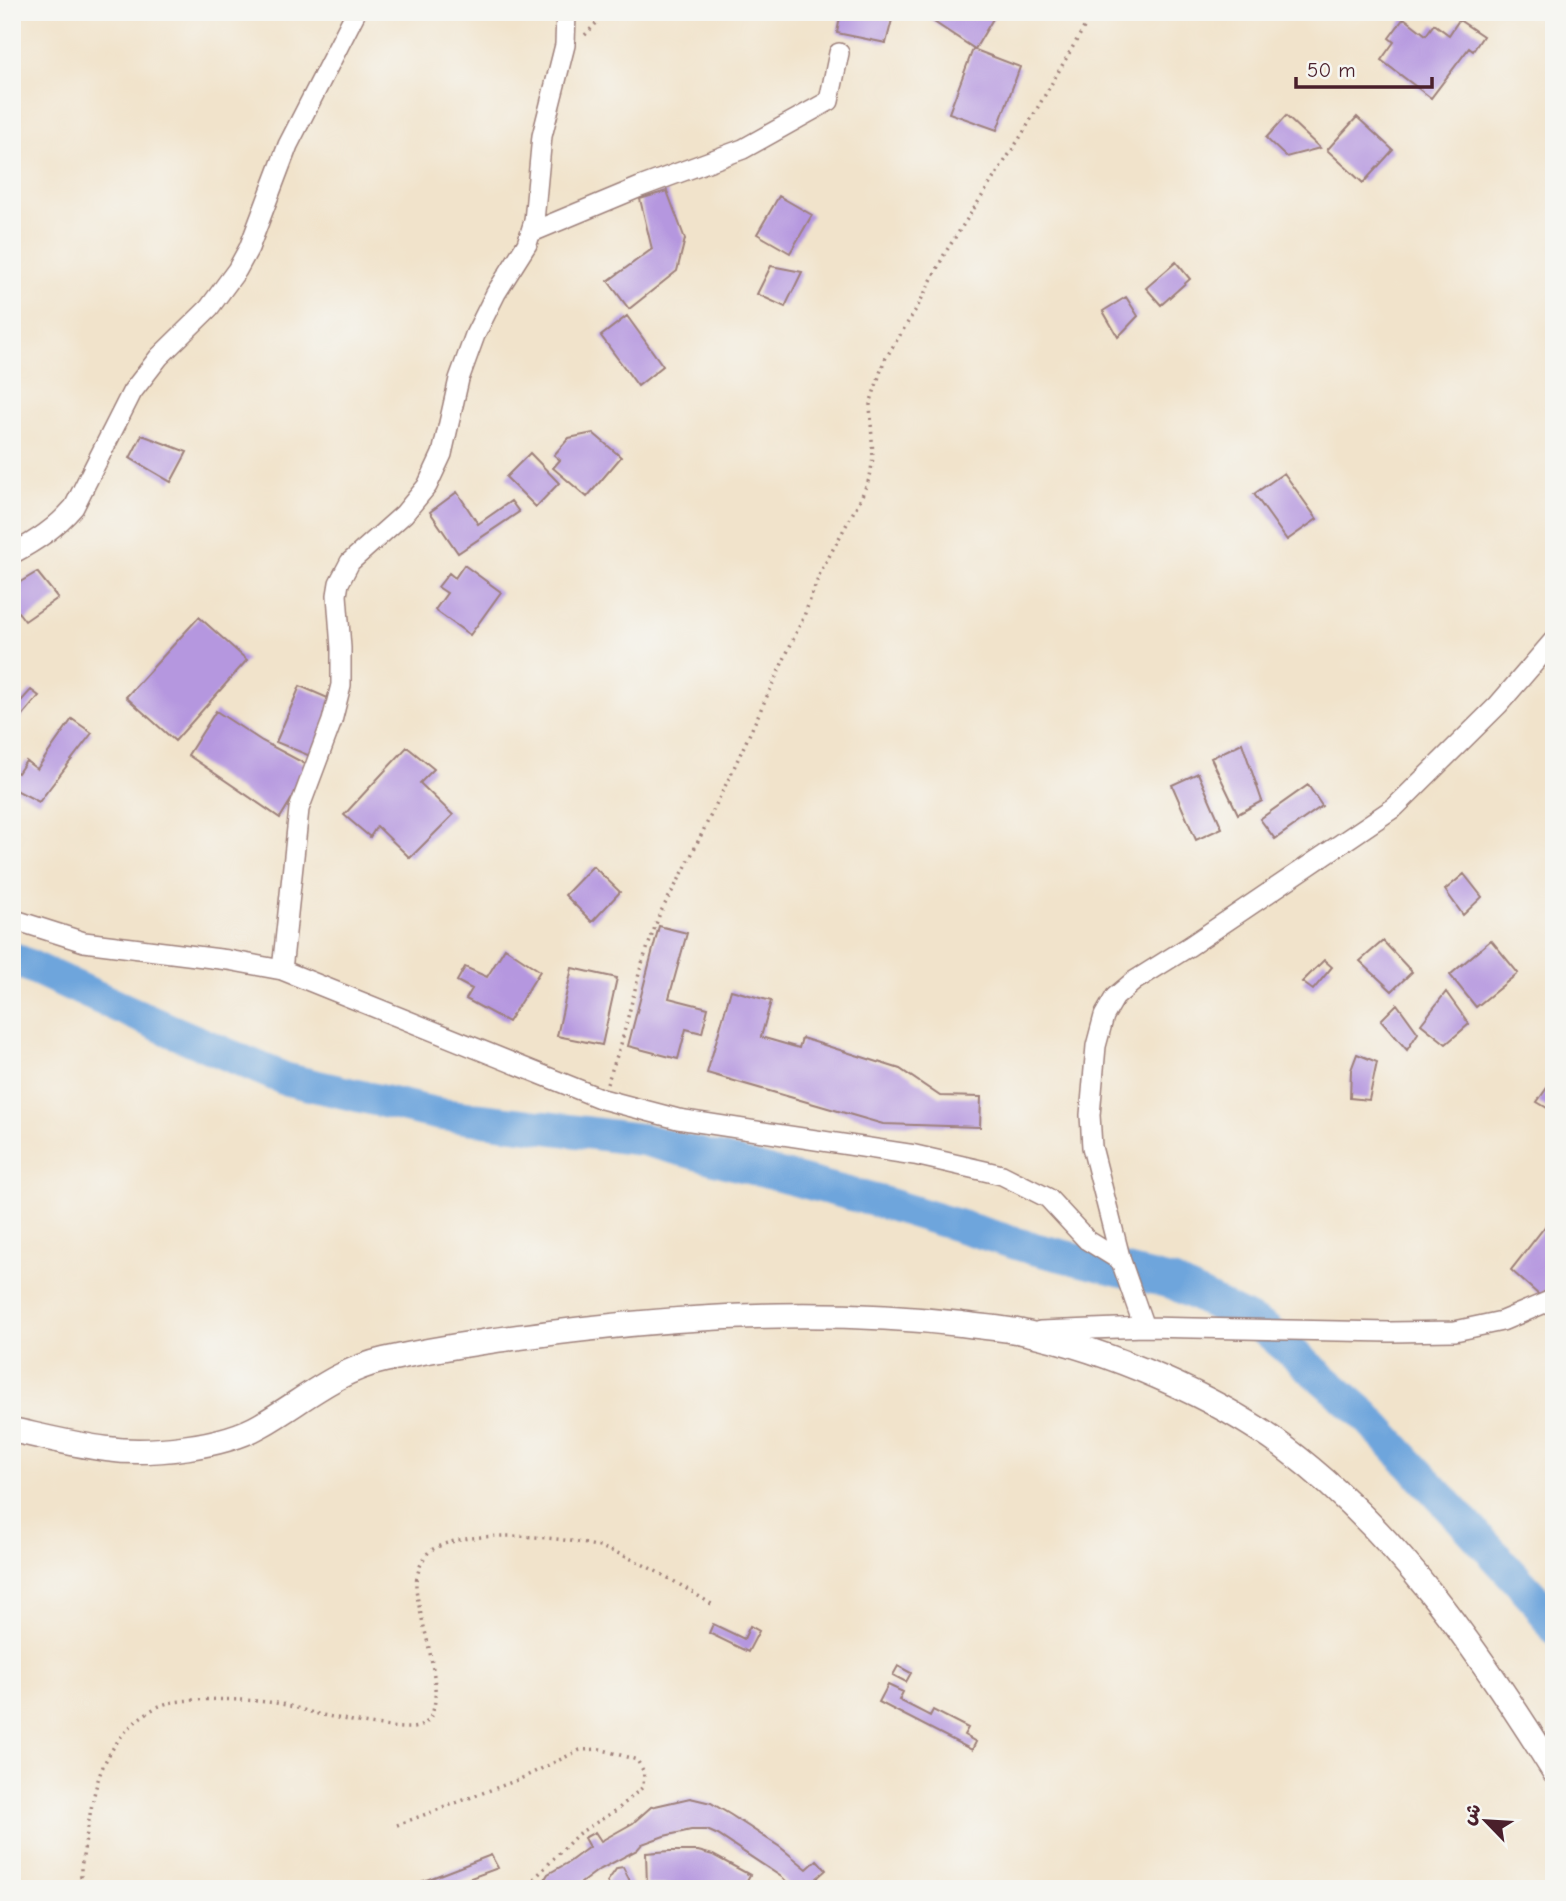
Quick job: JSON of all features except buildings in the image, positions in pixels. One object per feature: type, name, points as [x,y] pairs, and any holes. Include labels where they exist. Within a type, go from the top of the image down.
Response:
[{"type":"street","points":[[12,554],[46,534],[74,507],[132,391],[166,348],[209,308],[237,270],[249,248],[288,145],[356,12]]},
{"type":"street","points":[[282,970],[299,809],[332,721],[341,685],[337,595],[339,583],[350,562],[404,513],[432,478],[442,454],[459,379],[475,335],[532,232],[542,136],[565,45],[566,12]]},
{"type":"street","points":[[532,232],[639,187],[743,149],[829,101],[839,52]]},
{"type":"street","points":[[1144,1327],[1121,1261],[1092,1147],[1090,1115],[1096,1046],[1104,1016],[1115,997],[1134,981],[1395,807],[1497,705],[1554,640]]},
{"type":"street","points":[[12,919],[84,942],[177,953],[282,970],[602,1099],[678,1119],[915,1155],[1002,1174],[1048,1198],[1087,1240],[1121,1261]]},
{"type":"street","points":[[1021,1332],[1144,1327],[1455,1331],[1503,1321],[1554,1300]]},
{"type":"street","points":[[12,1430],[111,1450],[200,1446],[226,1441],[257,1428],[313,1390],[368,1364],[506,1338],[626,1324],[743,1315],[827,1314],[911,1318],[1021,1332],[1076,1347],[1169,1381],[1256,1428],[1287,1450],[1366,1520],[1408,1566],[1454,1624],[1526,1726],[1554,1771]]},
{"type":"path","points":[[602,1099],[621,1044],[641,966],[660,913],[733,772],[820,573],[870,477],[873,457],[870,404],[884,361],[918,306],[945,253],[1023,133],[1093,12]]},
{"type":"path","points":[[75,1889],[80,1882],[80,1867],[101,1773],[125,1732],[140,1717],[163,1704],[191,1700],[268,1702],[337,1718],[408,1728],[420,1727],[430,1720],[435,1706],[435,1681],[415,1585],[419,1567],[427,1553],[442,1545],[464,1539],[497,1537],[569,1540],[606,1549],[656,1571],[713,1605]]},
{"type":"path","points":[[397,1825],[520,1779],[580,1750],[600,1749],[637,1760],[644,1772],[643,1787],[618,1809],[578,1834],[530,1882],[528,1889]]},
{"type":"waterway","points":[[12,958],[285,1079],[438,1114],[645,1140],[884,1203],[1031,1248],[1173,1283],[1265,1329],[1365,1415],[1536,1600],[1554,1628]]}]
